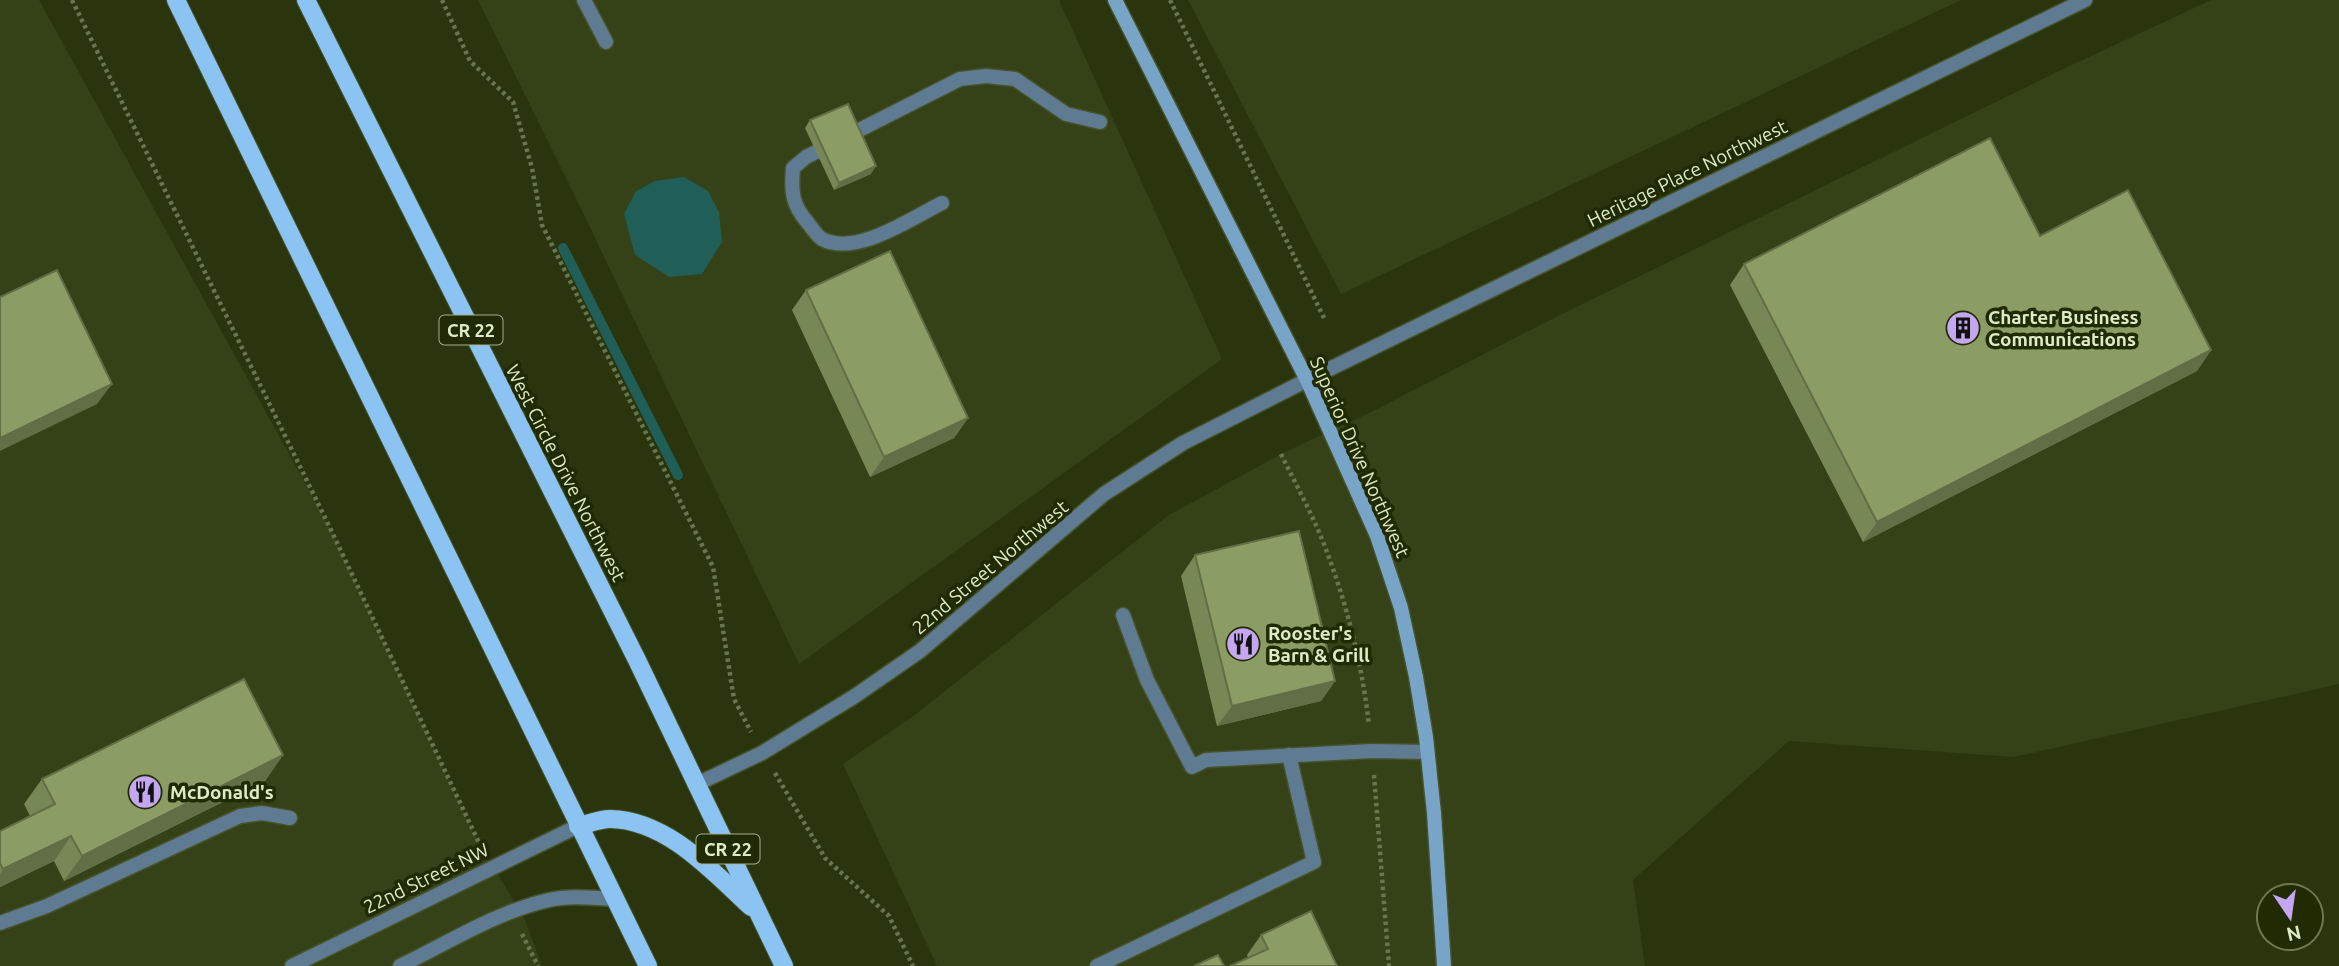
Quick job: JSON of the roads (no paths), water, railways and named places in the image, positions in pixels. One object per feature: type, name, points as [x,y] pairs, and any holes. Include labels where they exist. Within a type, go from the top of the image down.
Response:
[{"type":"main road","points":[[176,0],[648,966]]},
{"type":"main road","name":"West Circle Drive Northwest","points":[[306,0],[697,783],[784,966]]},
{"type":"main road","points":[[578,826],[609,819],[639,825],[665,836],[698,858],[759,914]]},
{"type":"street","points":[[584,0],[606,42]]},
{"type":"street","name":"Superior Drive Northwest","points":[[1115,0],[1307,380],[1377,536],[1397,596],[1416,677],[1427,752],[1444,966]]},
{"type":"street","name":"Heritage Place Northwest","points":[[1307,380],[2084,0]]},
{"type":"street","points":[[942,203],[900,225],[864,240],[842,245],[821,239],[801,215],[791,192],[793,169],[806,157],[960,79],[986,76],[1015,79],[1066,114],[1101,122]]},
{"type":"street","name":"22nd Street Northwest","points":[[697,783],[762,753],[855,696],[920,651],[1104,494],[1183,443],[1307,380]]},
{"type":"street","points":[[1123,615],[1147,680],[1192,767],[1206,760],[1372,751],[1427,752]]},
{"type":"street","points":[[1097,966],[1314,862],[1289,755]]},
{"type":"street","points":[[0,923],[47,906],[240,816],[262,813],[290,818]]},
{"type":"street","name":"22nd Street NW","points":[[292,966],[578,826]]},
{"type":"street","points":[[400,966],[512,911],[551,900],[614,899]]},
{"type":"water","points":[[684,177],[708,191],[719,212],[722,242],[702,274],[669,277],[635,255],[624,214],[636,191],[655,181]]},
{"type":"waterway","points":[[563,248],[678,475]]},
{"type":"place","name":"Charter Business Communications","points":[[1963,328]]},
{"type":"place","name":"Rooster's Barn & Grill","points":[[1243,644]]},
{"type":"place","name":"McDonald's","points":[[145,792]]}]
